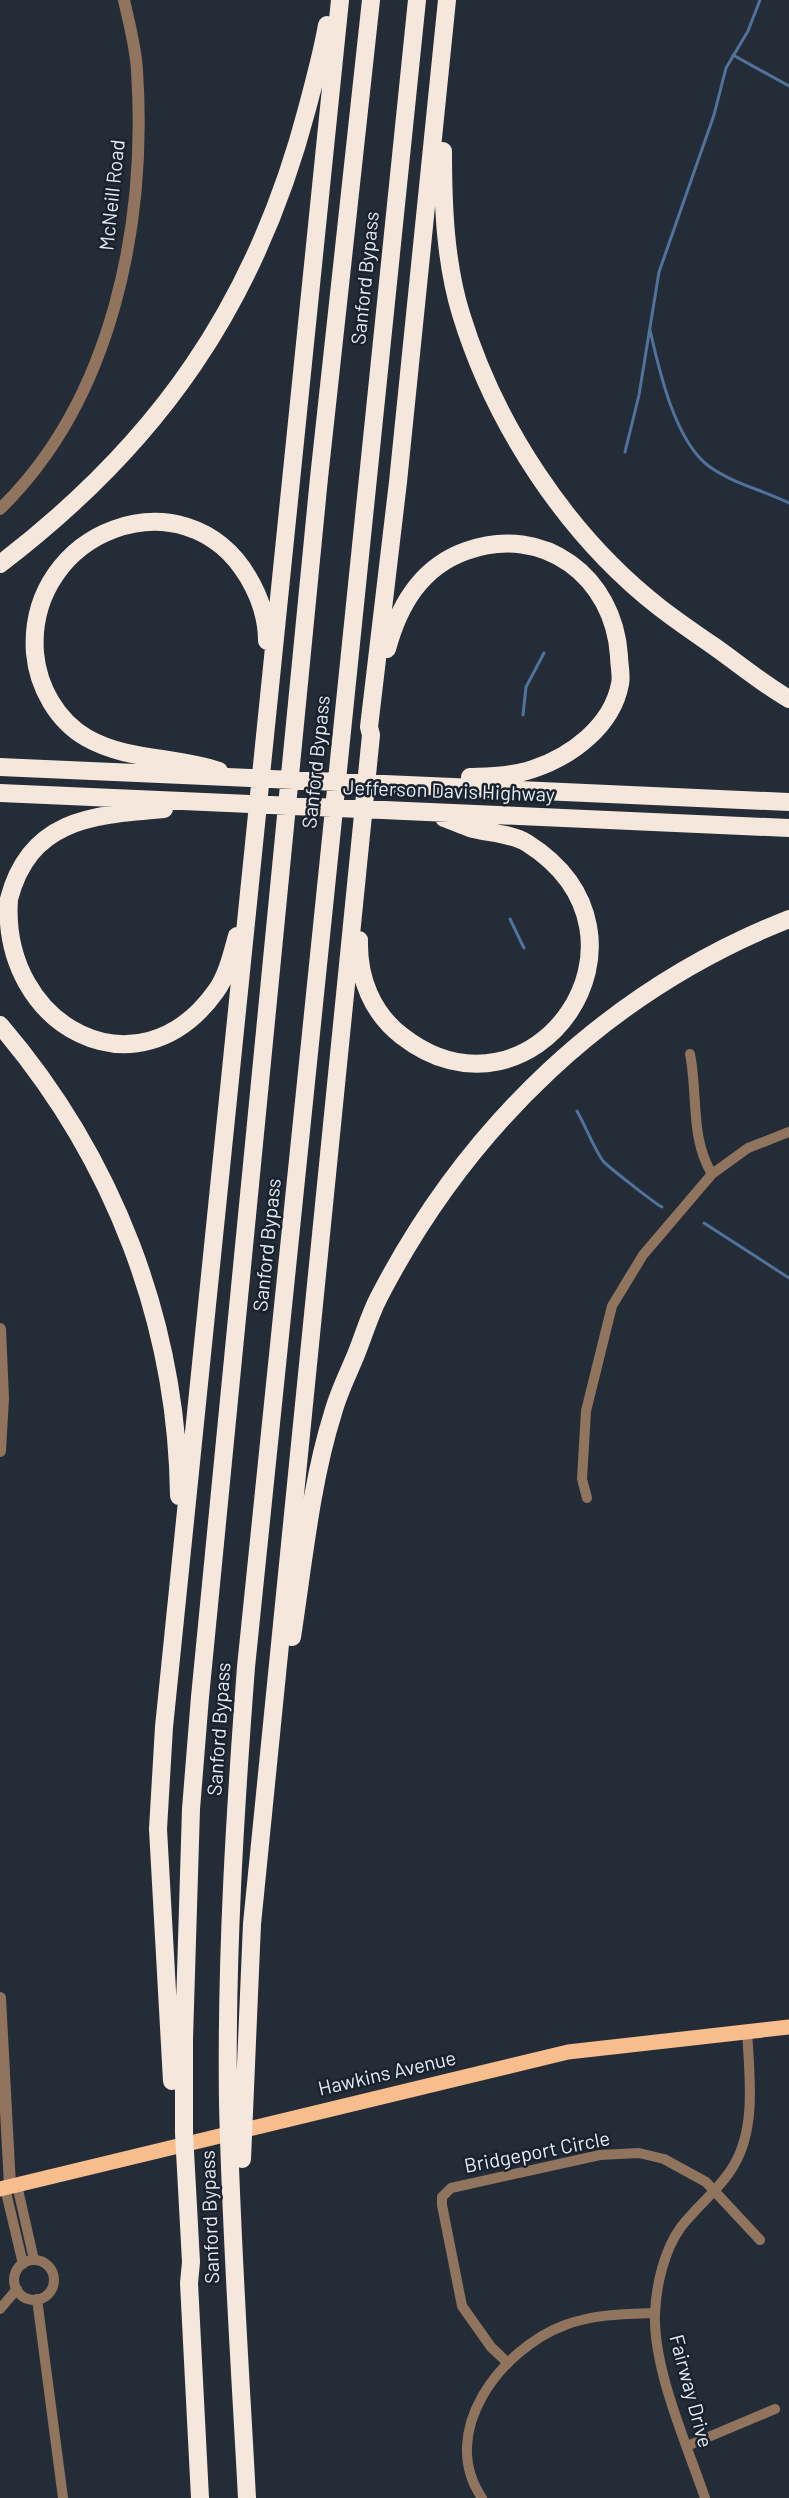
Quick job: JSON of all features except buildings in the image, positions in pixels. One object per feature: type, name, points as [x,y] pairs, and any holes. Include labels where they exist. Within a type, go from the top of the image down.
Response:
[{"type":"highway","points":[[0,564],[53,524],[132,443],[196,362],[225,318],[273,216],[291,167],[324,45],[331,0]]},
{"type":"highway","points":[[172,1637],[177,1617],[340,0]]},
{"type":"highway","name":"Sanford Bypass","points":[[200,2498],[184,2133],[183,2039],[192,1797],[319,478],[371,0]]},
{"type":"highway","name":"Sanford Bypass","points":[[247,2498],[228,2102],[228,1996],[236,1800],[247,1655],[417,0]]},
{"type":"highway","points":[[448,0],[443,203],[450,260],[460,312],[481,370],[515,438],[554,497],[608,561],[658,606],[789,699]]},
{"type":"highway","points":[[239,2359],[243,2092],[252,1924],[370,731],[399,482],[448,0]]},
{"type":"highway","points":[[235,777],[196,763],[139,755],[106,746],[88,739],[57,711],[40,685],[35,648],[37,612],[57,570],[86,542],[110,530],[137,523],[163,523],[195,530],[218,543],[240,563],[260,598],[267,634],[266,734]]},
{"type":"highway","points":[[370,731],[377,709],[383,662],[392,632],[404,602],[434,567],[455,555],[482,545],[507,543],[529,545],[565,559],[591,581],[610,610],[618,643],[620,683],[603,721],[583,744],[532,770],[509,775],[470,777],[440,786]]},
{"type":"highway","name":"Jefferson Davis Highway","points":[[0,767],[789,802]]},
{"type":"highway","name":"Jefferson Davis Highway","points":[[0,793],[789,828]]},
{"type":"highway","points":[[205,801],[177,808],[100,815],[70,824],[51,835],[29,855],[13,882],[4,918],[6,956],[17,986],[36,1010],[61,1029],[88,1040],[112,1046],[141,1044],[169,1034],[195,1016],[218,990],[231,958],[241,920],[247,876],[254,853]]},
{"type":"highway","points":[[359,855],[359,950],[365,986],[389,1027],[424,1050],[446,1059],[470,1063],[494,1062],[513,1057],[531,1048],[548,1037],[564,1022],[585,983],[590,959],[589,931],[582,907],[568,881],[525,842],[471,828],[433,814]]},
{"type":"highway","points":[[268,1762],[274,1746],[313,1503],[332,1414],[378,1299],[422,1221],[461,1165],[563,1056],[650,990],[744,936],[789,919]]},
{"type":"highway","points":[[0,1025],[55,1095],[90,1152],[123,1222],[150,1297],[168,1374],[177,1448],[179,1523],[158,1829],[183,2259],[189,2283]]},
{"type":"main road","name":"Hawkins Avenue","points":[[8,2187],[274,2121],[568,2052],[789,2027]]},
{"type":"street","name":"McNeill Road","points":[[0,509],[49,450],[84,388],[113,314],[131,227],[138,110],[137,69],[124,0]]},
{"type":"street","points":[[690,1054],[700,1142],[712,1174]]},
{"type":"street","points":[[587,1498],[582,1479],[586,1411],[612,1306],[643,1255],[712,1174],[748,1148],[789,1132]]},
{"type":"street","points":[[0,1329],[3,1378],[0,1451]]},
{"type":"street","points":[[0,1998],[8,2187],[22,2264],[15,2276],[17,2289],[27,2298],[38,2299],[50,2292],[54,2280],[46,2264],[34,2260],[22,2264]]},
{"type":"street","name":"Fairway Drive","points":[[705,2498],[661,2366],[655,2313],[659,2283],[668,2252],[680,2229],[734,2165],[744,2141],[751,2095],[747,2030]]},
{"type":"street","name":"Bridgeport Circle","points":[[508,2362],[491,2346],[462,2306],[442,2205],[442,2197],[446,2191],[462,2185],[577,2160],[624,2153],[664,2159],[693,2174],[714,2190],[760,2240]]},
{"type":"street","points":[[8,2187],[34,2260]]},
{"type":"street","points":[[0,2309],[17,2289]]},
{"type":"street","points":[[38,2299],[63,2498]]},
{"type":"street","points":[[482,2498],[472,2484],[466,2465],[466,2442],[475,2411],[490,2381],[508,2362],[539,2339],[562,2326],[585,2318],[608,2314],[655,2313]]},
{"type":"street","points":[[687,2446],[775,2409]]},
{"type":"waterway","points":[[625,452],[639,395],[659,272],[714,115],[726,68],[748,31],[760,0]]},
{"type":"waterway","points":[[733,55],[789,86]]},
{"type":"waterway","points":[[650,330],[670,404],[687,441],[698,456],[710,467],[729,478],[789,503]]},
{"type":"waterway","points":[[523,715],[526,687],[544,653]]},
{"type":"waterway","points":[[510,919],[524,948]]},
{"type":"waterway","points":[[577,1111],[603,1161],[662,1207]]},
{"type":"waterway","points":[[704,1223],[789,1278]]}]
